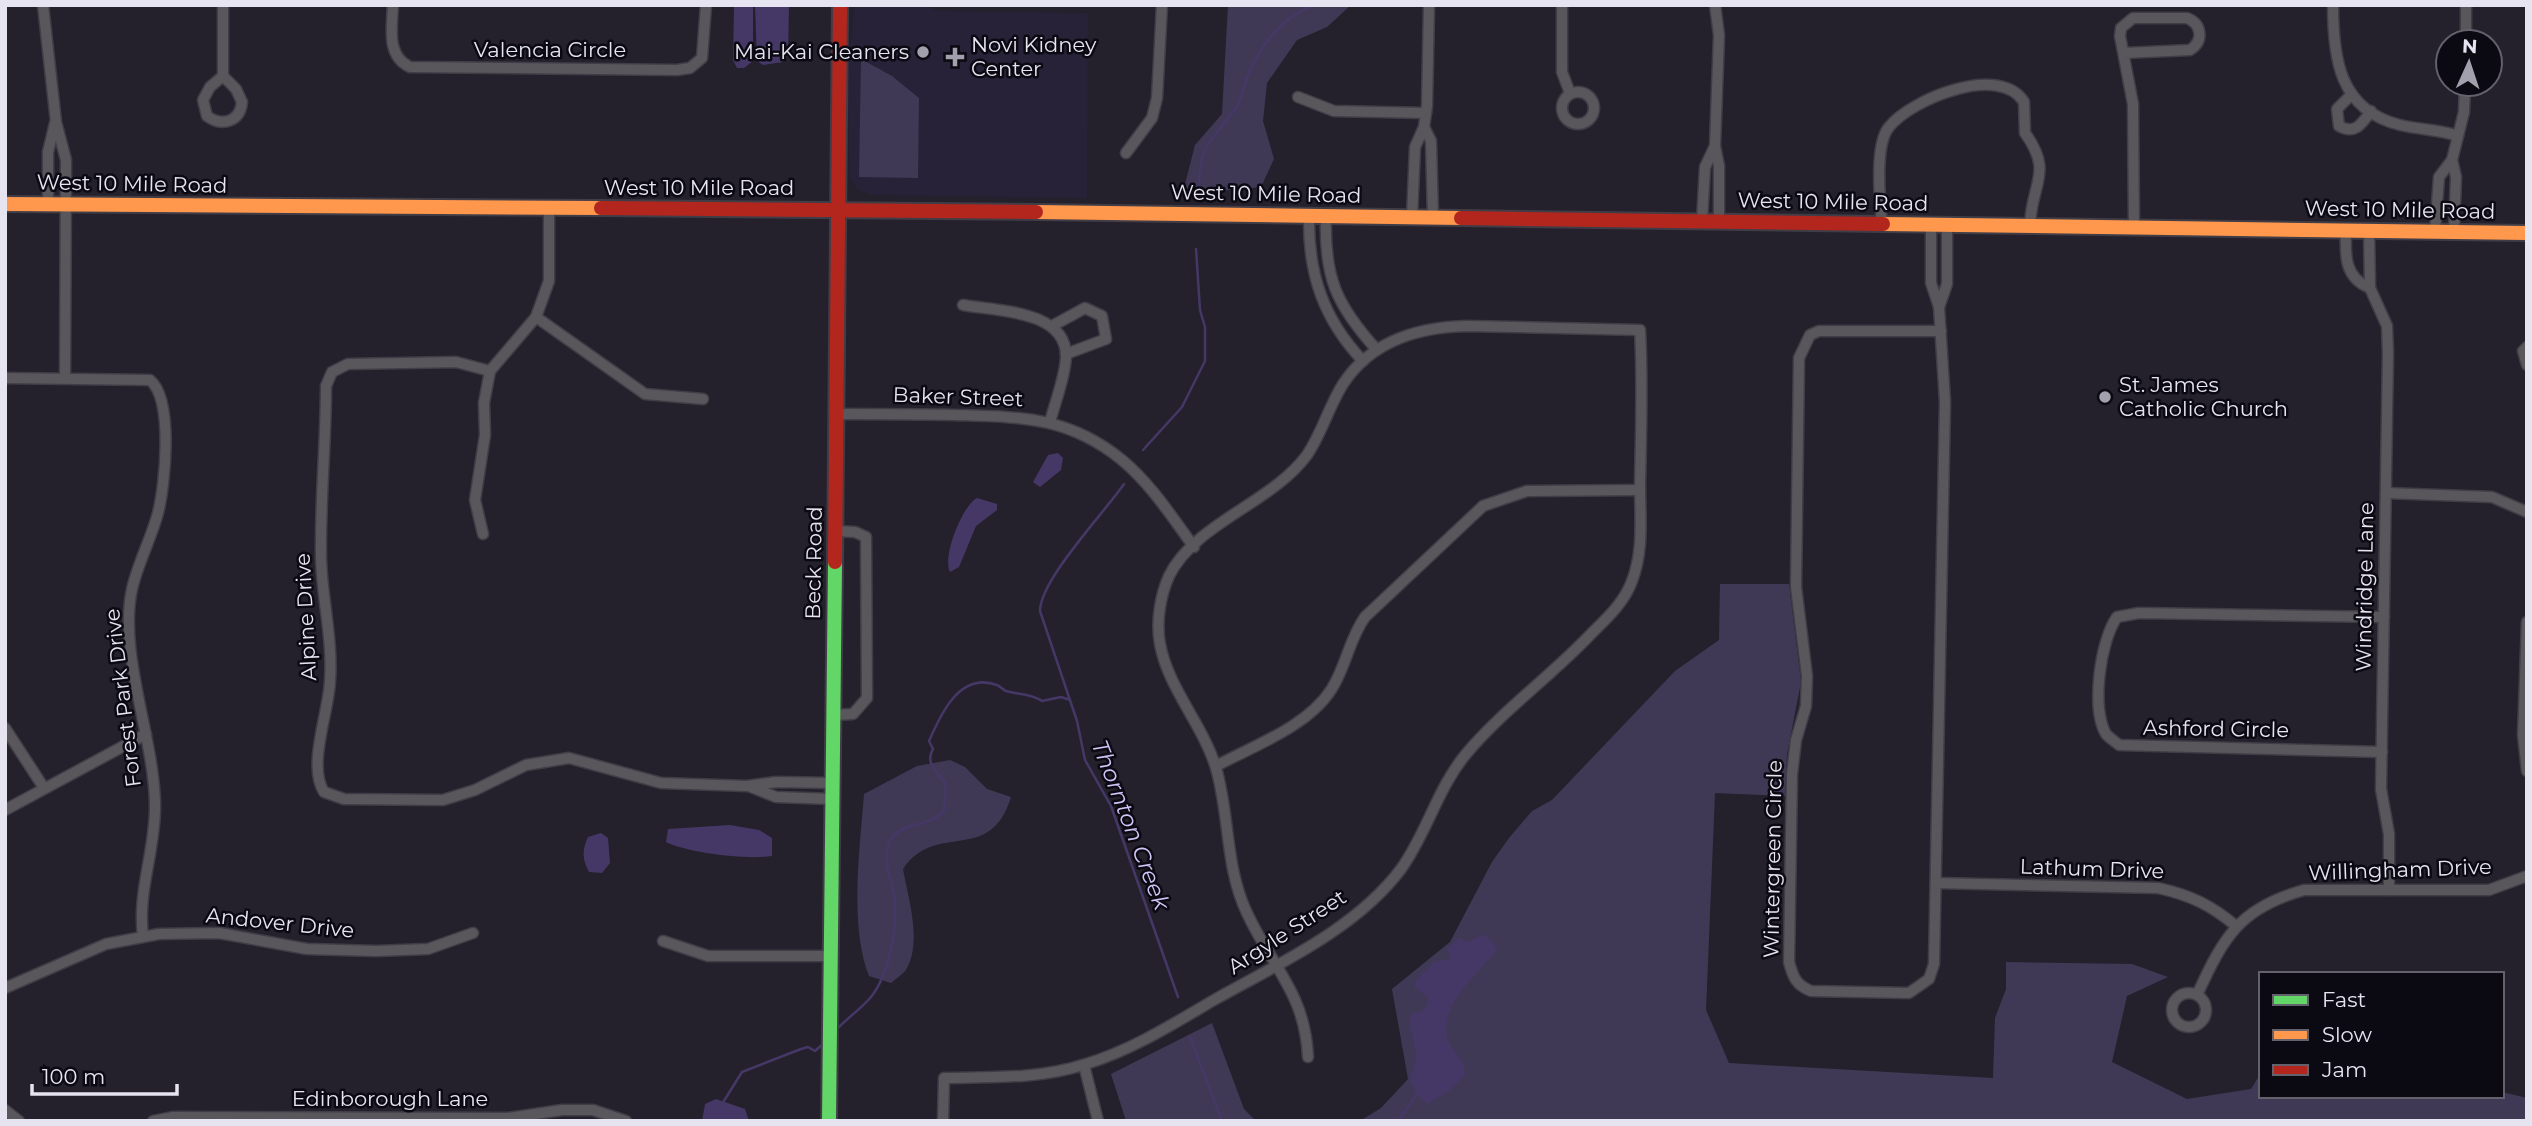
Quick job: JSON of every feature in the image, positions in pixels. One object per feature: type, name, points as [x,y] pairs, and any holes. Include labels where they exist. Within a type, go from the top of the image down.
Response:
[{"type":"main road","name":"Beck Road","points":[[828,1121],[840,5]]},
{"type":"main road","name":"West 10 Mile Road","points":[[5,204],[838,210],[2527,233]]},
{"type":"street","points":[[5,378],[65,378],[65,148],[56,122],[43,5]]},
{"type":"street","points":[[223,5],[223,76],[236,89],[242,102],[237,115],[230,121],[221,122],[207,116],[203,100],[210,87],[223,76]]},
{"type":"street","name":"Valencia Circle","points":[[393,5],[395,53],[410,67],[677,70],[695,65],[704,54],[706,5]]},
{"type":"street","points":[[1126,153],[1152,118],[1157,98],[1161,5]]},
{"type":"street","points":[[1412,218],[1415,146],[1424,127],[1426,113],[1429,5]]},
{"type":"street","points":[[1562,5],[1562,72],[1570,93]]},
{"type":"street","points":[[1715,5],[1719,35],[1715,146],[1719,166],[1719,221]]},
{"type":"street","points":[[2333,5],[2335,60],[2352,94],[2371,111],[2400,125],[2437,129],[2458,136]]},
{"type":"street","points":[[2466,5],[2466,28]]},
{"type":"street","points":[[2124,53],[2190,50],[2197,44],[2200,31],[2195,22],[2187,18],[2133,18],[2124,22],[2120,32],[2134,115],[2134,227]]},
{"type":"street","points":[[1882,224],[1880,184],[1883,139],[1889,126],[1933,97],[1980,85],[2005,87],[2024,102],[2025,133],[2034,143],[2040,163],[2029,226]]},
{"type":"street","points":[[2352,94],[2337,109],[2339,126],[2348,130],[2356,128],[2371,111]]},
{"type":"street","points":[[1298,97],[1334,111],[1426,113]]},
{"type":"street","points":[[2435,232],[2440,177],[2452,160],[2465,112],[2465,98]]},
{"type":"street","points":[[48,204],[48,152],[56,122]]},
{"type":"street","points":[[1424,127],[1431,141],[1433,218]]},
{"type":"street","points":[[1702,220],[1706,167],[1715,146]]},
{"type":"street","points":[[2452,160],[2456,177],[2454,232]]},
{"type":"street","points":[[483,534],[475,500],[485,435],[484,403],[490,371],[536,317],[549,281],[549,209]]},
{"type":"street","points":[[1308,216],[1310,260],[1315,286],[1342,335],[1363,361]]},
{"type":"street","points":[[1308,1056],[1299,1004],[1246,912],[1237,886],[1216,766],[1171,677],[1159,640],[1158,621],[1170,576],[1194,547],[1295,469],[1318,436],[1343,385],[1363,361],[1377,350],[1353,322],[1330,282],[1326,259],[1326,216]]},
{"type":"street","name":"Wintergreen Circle","points":[[1931,225],[1931,283],[1939,307],[1941,331],[1945,402],[1934,964],[1929,979],[1918,989],[1892,994],[1811,991],[1800,987],[1789,962],[1792,774],[1796,740],[1806,706],[1807,676],[1796,587],[1799,358],[1810,335],[1819,331],[1941,331]]},
{"type":"street","name":"Wintergreen Circle","points":[[1939,307],[1947,284],[1947,225]]},
{"type":"street","name":"Windridge Lane","points":[[2346,230],[2346,254],[2350,273],[2357,283],[2370,288]]},
{"type":"street","name":"Windridge Lane","points":[[2369,230],[2370,288],[2387,326],[2381,789],[2389,834],[2389,890]]},
{"type":"street","points":[[1315,286],[1330,282]]},
{"type":"street","points":[[963,305],[1035,318],[1052,326],[1060,336],[1066,354],[1050,422]]},
{"type":"street","points":[[1052,326],[1085,308],[1102,316],[1106,339],[1066,354]]},
{"type":"street","points":[[536,317],[645,394],[703,400]]},
{"type":"street","name":"Argyle Street","points":[[943,1121],[944,1078],[1020,1076],[1084,1065],[1124,1051],[1325,936],[1365,905],[1400,869],[1424,829],[1437,799],[1467,753],[1576,649],[1622,600],[1632,581],[1638,559],[1640,330],[1444,326],[1399,337],[1377,350]]},
{"type":"street","points":[[2527,346],[2523,351],[2527,365]]},
{"type":"street","name":"Alpine Drive","points":[[490,371],[456,362],[348,363],[332,372],[326,386],[321,546],[329,616],[330,682],[317,768],[321,788],[328,796],[344,799],[443,800],[475,790],[526,765],[569,758],[653,782],[747,786],[776,782],[833,783]]},
{"type":"street","name":"Forest Park Drive","points":[[65,378],[150,380],[163,401],[162,485],[158,514],[129,602],[132,646],[155,805],[141,907],[143,936]]},
{"type":"street","name":"Baker Street","points":[[837,414],[1002,415],[1050,422],[1100,444],[1123,460],[1156,495],[1194,547]]},
{"type":"street","points":[[1216,766],[1296,722],[1318,704],[1331,690],[1346,660],[1354,631],[1365,617],[1483,506],[1527,491],[1640,490]]},
{"type":"street","points":[[2386,493],[2492,497],[2527,512]]},
{"type":"street","points":[[834,715],[853,714],[864,705],[867,684],[866,537],[855,532],[836,531]]},
{"type":"street","name":"Ashford Circle","points":[[2382,752],[2119,745],[2107,735],[2102,721],[2100,677],[2106,632],[2117,617],[2139,613],[2384,617]]},
{"type":"street","points":[[2527,622],[2523,735],[2527,771]]},
{"type":"street","points":[[5,728],[44,789]]},
{"type":"street","points":[[5,810],[146,734]]},
{"type":"street","points":[[747,786],[776,797],[833,799]]},
{"type":"street","name":"Willingham Drive","points":[[2197,995],[2236,926],[2264,903],[2304,890],[2489,890],[2527,876]]},
{"type":"street","name":"Lathum Drive","points":[[1936,883],[2158,888],[2189,894],[2213,907],[2236,926]]},
{"type":"street","name":"Andover Drive","points":[[5,988],[106,944],[143,936],[219,933],[307,950],[376,951],[428,949],[473,933]]},
{"type":"street","points":[[663,941],[708,956],[830,956]]},
{"type":"street","points":[[1084,1065],[1098,1121]]},
{"type":"street","points":[[5,1110],[19,1121]]},
{"type":"street","name":"Edinborough Lane","points":[[153,1121],[173,1117],[508,1118],[562,1110],[593,1110],[626,1121]]},
{"type":"shaded area","points":[[734,5],[753,5],[753,61],[744,68],[737,68],[733,60]]},
{"type":"shaded area","points":[[755,5],[789,5],[788,56],[783,62],[763,65],[757,61]]},
{"type":"shaded area","points":[[855,5],[924,5],[939,11],[1088,13],[1087,198],[873,195],[858,190],[850,177],[847,74]]},
{"type":"shaded area","points":[[1228,5],[1351,5],[1327,27],[1297,40],[1267,83],[1263,121],[1274,159],[1261,187],[1213,191],[1184,188],[1195,145],[1222,114]]},
{"type":"shaded area","points":[[861,59],[892,76],[919,98],[918,178],[859,177]]},
{"type":"shaded area","points":[[1058,453],[1063,458],[1061,470],[1040,487],[1033,482],[1048,455]]},
{"type":"shaded area","points":[[977,498],[997,504],[997,510],[976,526],[959,567],[950,572],[949,555],[955,532],[965,511]]},
{"type":"shaded area","points":[[1720,584],[1789,584],[1801,682],[1787,754],[1785,796],[1715,793],[1706,1010],[1729,1063],[1993,1078],[1995,1018],[2006,989],[2006,962],[2132,964],[2168,977],[2127,996],[2112,1062],[2187,1099],[2251,1089],[2259,1076],[2259,1098],[2504,1098],[2504,1092],[2527,1098],[2527,1121],[1360,1121],[1381,1108],[1408,1079],[1392,989],[1450,942],[1492,862],[1532,811],[1552,800],[1675,671],[1719,640]]},
{"type":"shaded area","points":[[950,760],[965,767],[987,789],[1011,797],[1002,818],[990,830],[976,837],[931,847],[916,855],[903,869],[914,932],[911,957],[906,970],[891,983],[869,976],[859,934],[858,910],[864,794],[917,766]]},
{"type":"shaded area","points":[[730,825],[759,830],[772,838],[772,856],[718,855],[666,842],[668,829]]},
{"type":"shaded area","points":[[601,833],[608,838],[610,863],[602,873],[589,872],[584,859],[585,846],[588,837]]},
{"type":"shaded area","points":[[1485,934],[1497,949],[1455,1000],[1446,1024],[1447,1037],[1460,1058],[1465,1075],[1450,1090],[1427,1104],[1416,1093],[1410,1078],[1417,1056],[1409,1020],[1414,1013],[1422,1011],[1428,1004],[1427,996],[1415,988],[1415,981],[1434,962],[1451,959],[1447,948],[1460,938],[1468,942]]},
{"type":"shaded area","points":[[1212,1023],[1244,1109],[1256,1121],[1126,1121],[1111,1074]]},
{"type":"shaded area","points":[[716,1099],[745,1109],[749,1121],[702,1121],[705,1104]]},
{"type":"waterway","name":"Thornton Creek","points":[[1199,186],[1205,150],[1237,106],[1259,53],[1282,25],[1313,5]]},
{"type":"waterway","name":"Thornton Creek","points":[[1143,450],[1182,407],[1205,361],[1205,327],[1200,310],[1196,249]]},
{"type":"waterway","name":"Thornton Creek","points":[[1124,484],[1061,565],[1050,582],[1040,611],[1077,721],[1085,760],[1111,806],[1178,997]]},
{"type":"waterway","points":[[836,1030],[871,997],[888,962],[895,920],[894,894],[887,864],[888,846],[899,831],[931,820],[944,810],[946,785],[931,764],[933,749],[929,741],[945,709],[962,690],[972,684],[984,682],[1042,701],[1061,697],[1070,700]]},
{"type":"waterway","name":"Thornton Creek","points":[[1190,1037],[1222,1121]]},
{"type":"waterway","points":[[722,1104],[742,1072],[801,1049],[808,1047],[815,1051],[824,1043]]},
{"type":"waterway","points":[[1398,1121],[1417,1094]]},
{"type":"traffic: fast","points":[[829,1121],[835,562]]},
{"type":"traffic: slow","points":[[5,204],[601,208]]},
{"type":"traffic: slow","points":[[1036,212],[1461,218]]},
{"type":"traffic: slow","points":[[1883,224],[2527,233]]},
{"type":"traffic: jam","points":[[835,562],[840,5]]},
{"type":"traffic: jam","points":[[601,208],[1036,212]]},
{"type":"traffic: jam","points":[[1461,218],[1883,224]]},
{"type":"place","name":"Mai-Kai Cleaners","points":[[923,52]]},
{"type":"place","name":"Novi Kidney Center","points":[[955,57]]},
{"type":"place","name":"St. James Catholic Church","points":[[2105,397]]}]
